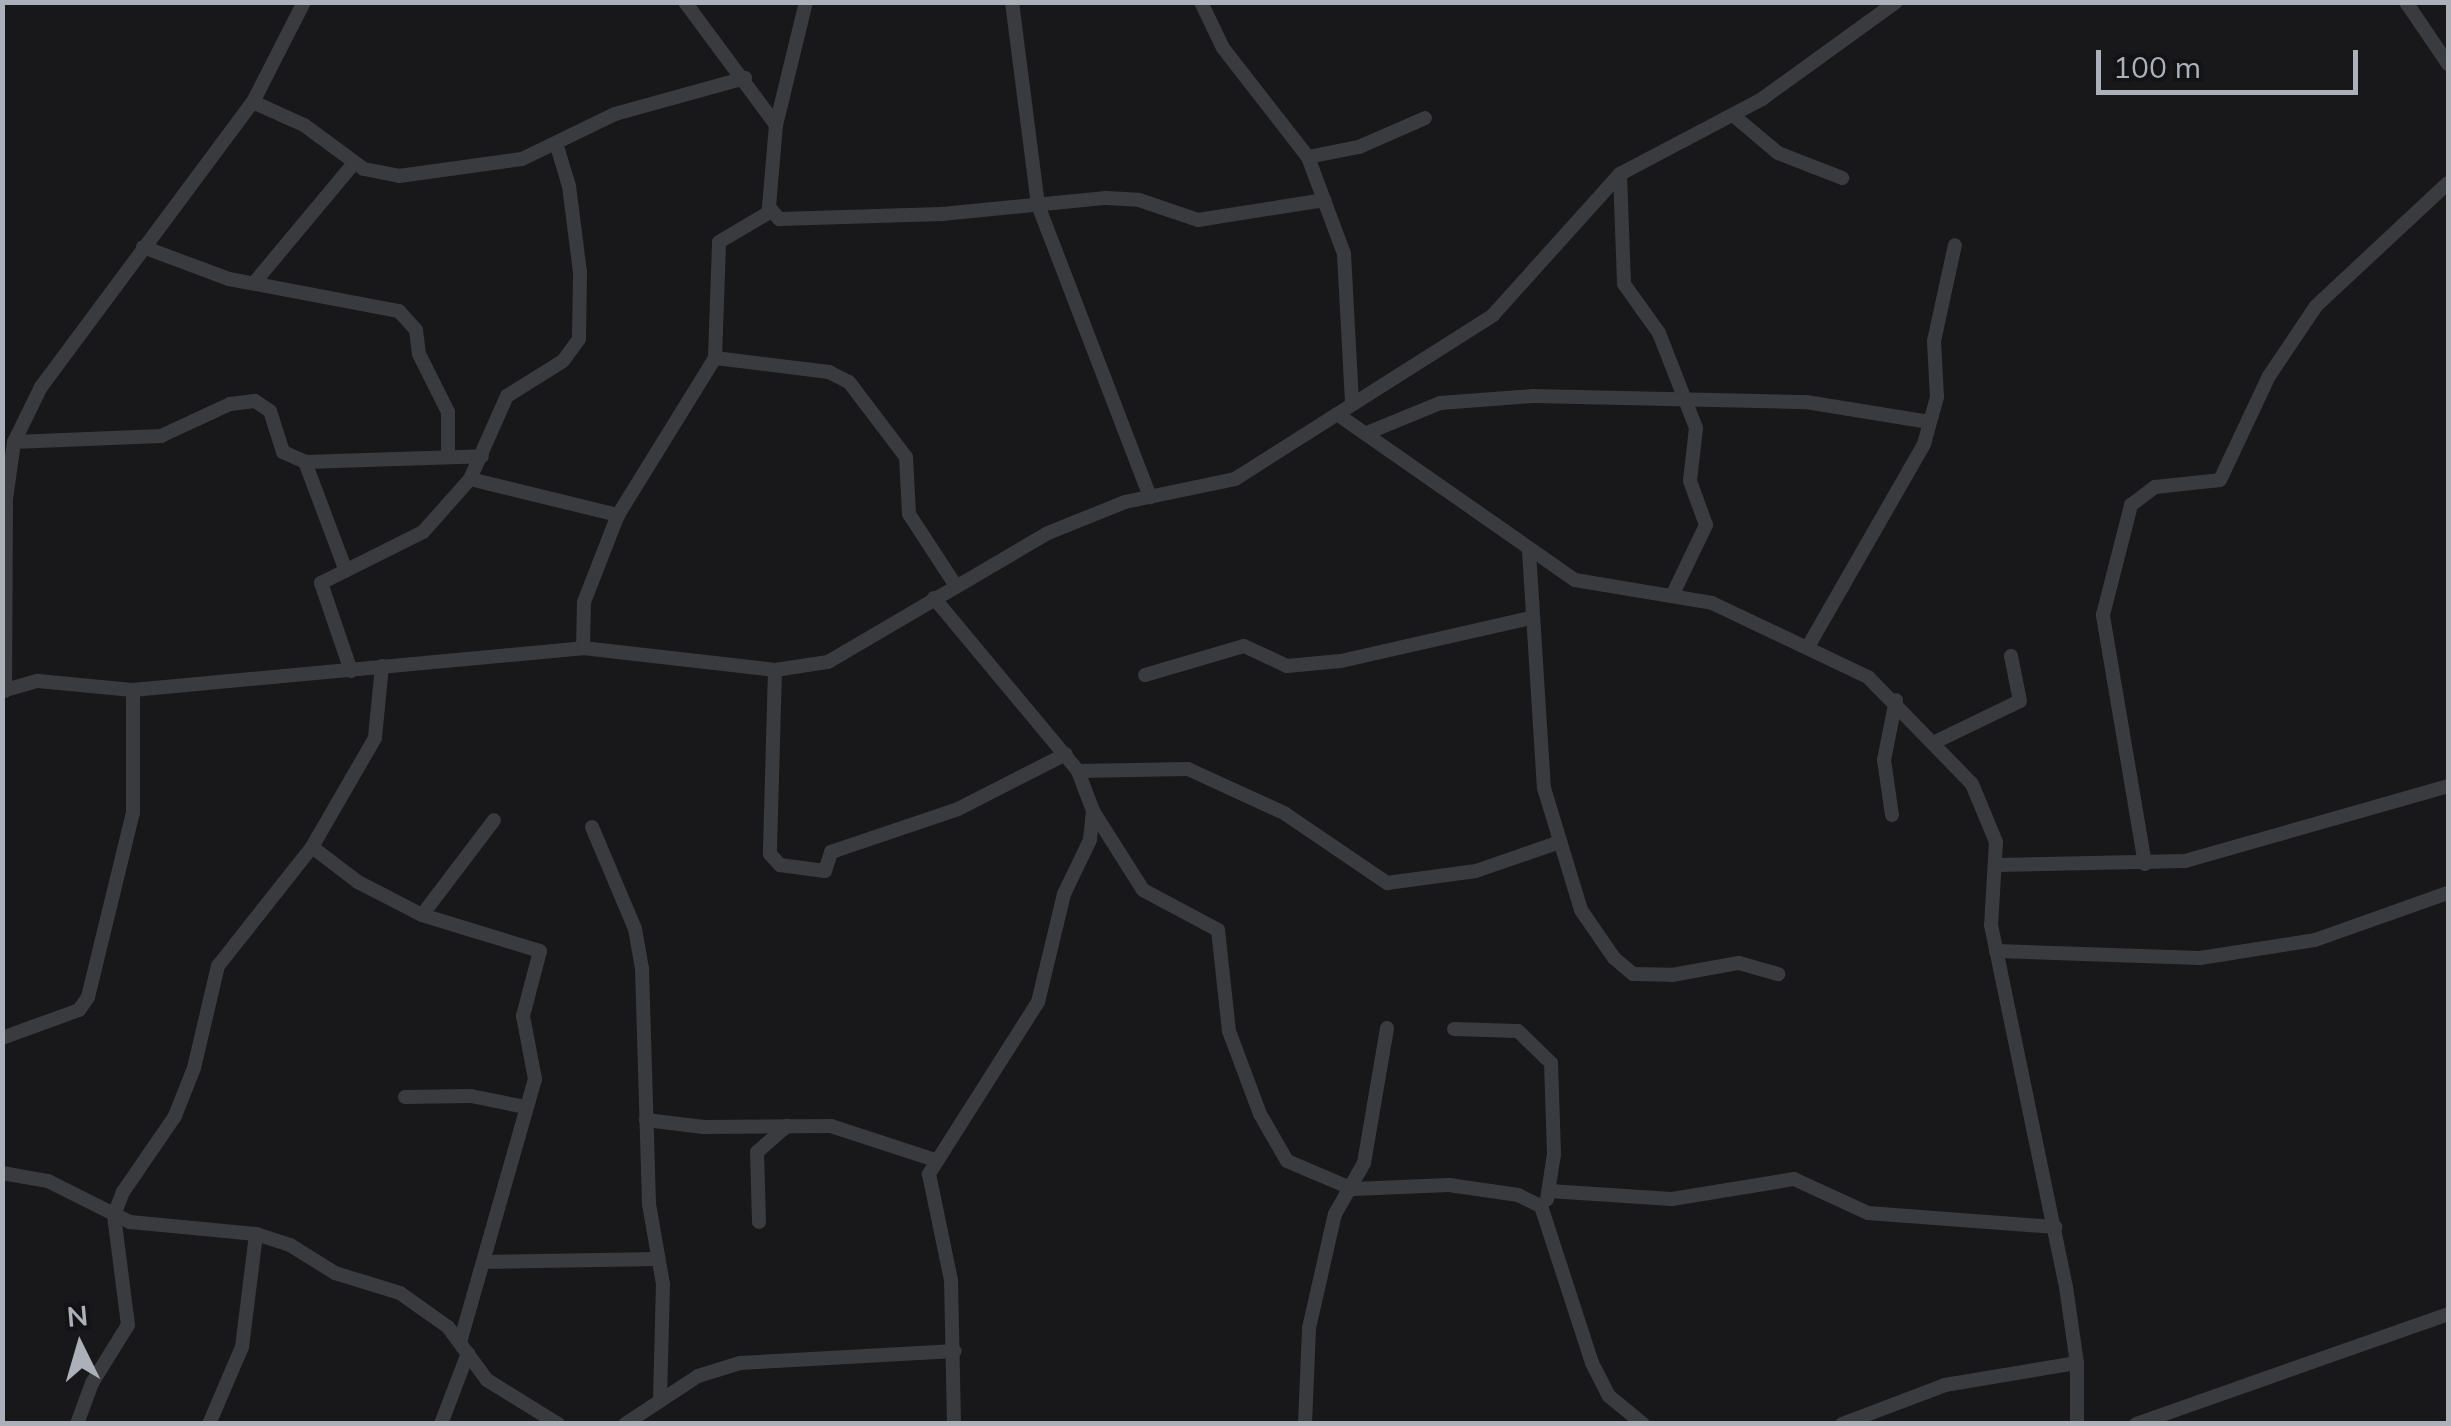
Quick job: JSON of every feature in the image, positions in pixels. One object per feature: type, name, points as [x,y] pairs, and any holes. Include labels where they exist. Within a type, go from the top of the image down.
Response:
[{"type":"street","points":[[304,2],[254,102],[42,387],[14,442],[6,499],[4,691],[38,681],[133,690],[582,648],[775,670],[828,662],[954,582],[1079,519],[1235,479],[1352,401],[1493,315],[1620,174],[1734,116],[1896,2]]},
{"type":"street","points":[[685,2],[745,78],[776,125]]},
{"type":"street","points":[[770,212],[776,125],[806,2]]},
{"type":"street","points":[[1012,2],[1038,205],[1150,498]]},
{"type":"street","points":[[1200,2],[1223,48],[1308,158],[1344,254],[1352,401]]},
{"type":"street","points":[[2406,2],[2448,64]]},
{"type":"street","points":[[254,102],[304,125],[354,163],[371,171],[416,175],[499,164],[556,143],[615,114],[745,78]]},
{"type":"street","points":[[1734,116],[1778,153],[1842,178]]},
{"type":"street","points":[[1308,158],[1358,147],[1424,118]]},
{"type":"street","points":[[351,671],[319,588],[423,532],[470,479],[507,396],[563,361],[579,339],[580,272],[570,186],[556,143]]},
{"type":"street","points":[[254,283],[354,163]]},
{"type":"street","points":[[1620,174],[1624,284],[1660,334],[1697,433],[1690,481],[1706,524],[1672,596]]},
{"type":"street","points":[[2145,864],[2103,615],[2131,506],[2155,488],[2220,480],[2269,376],[2316,306],[2448,183]]},
{"type":"street","points":[[770,212],[780,220],[816,220],[1139,200],[1198,220],[1324,200]]},
{"type":"street","points":[[582,648],[584,602],[618,515],[714,358],[719,242],[770,212]]},
{"type":"street","points":[[1809,645],[1906,479],[1929,422],[1937,397],[1934,341],[1955,245]]},
{"type":"street","points":[[143,247],[254,283],[403,314],[416,330],[419,354],[448,412],[448,453]]},
{"type":"street","points":[[714,358],[829,372],[850,382],[906,457],[909,514],[954,582]]},
{"type":"street","points":[[14,442],[161,436],[230,404],[254,401],[270,411],[284,452],[305,462],[448,453],[482,456]]},
{"type":"street","points":[[1367,433],[1454,401],[1806,402],[1929,422]]},
{"type":"street","points":[[1337,414],[1529,551],[1591,586],[1712,604],[1809,645],[1896,700],[1982,798],[1996,864],[1988,902],[2055,1227],[2077,1364],[2077,1424]]},
{"type":"street","points":[[305,462],[346,571]]},
{"type":"street","points":[[470,479],[618,515]]},
{"type":"street","points":[[1529,551],[1544,788],[1572,893],[1626,970],[1672,976],[1739,963],[1778,974]]},
{"type":"street","points":[[934,598],[1066,754],[1078,771],[1092,811],[1143,890],[1218,930],[1230,1031],[1273,1143],[1296,1168],[1352,1190],[1448,1185],[1518,1195],[1544,1210]]},
{"type":"street","points":[[1145,676],[1244,646],[1287,666],[1341,662],[1531,618]]},
{"type":"street","points":[[1935,742],[2020,701],[2011,656]]},
{"type":"street","points":[[77,1424],[92,1383],[128,1325],[114,1215],[133,1175],[175,1116],[194,1068],[218,966],[312,847],[375,738],[382,666]]},
{"type":"street","points":[[775,670],[770,854],[780,866],[826,871],[831,852],[958,810],[1066,754]]},
{"type":"street","points":[[2,1038],[79,1010],[88,997],[133,813],[133,690]]},
{"type":"street","points":[[1892,815],[1884,760],[1896,700]]},
{"type":"street","points":[[1078,771],[1188,769],[1284,813],[1387,883],[1476,871],[1557,843]]},
{"type":"street","points":[[1996,864],[2145,864],[2240,847],[2448,786]]},
{"type":"street","points":[[954,1424],[951,1280],[928,1190],[935,1160],[1038,1002],[1064,894],[1090,840],[1092,811]]},
{"type":"street","points":[[422,915],[494,820]]},
{"type":"street","points":[[592,827],[638,940],[646,1120],[658,1258],[660,1398]]},
{"type":"street","points":[[312,847],[358,882],[422,915],[472,935],[537,946],[523,1012],[537,1066],[441,1424]]},
{"type":"street","points":[[1996,952],[2200,958],[2314,940],[2448,892]]},
{"type":"street","points":[[1304,1424],[1309,1328],[1335,1214],[1352,1190],[1387,1058],[1388,1028]]},
{"type":"street","points":[[1454,1029],[1518,1031],[1552,1063],[1549,1190],[1544,1210],[1592,1364],[1609,1396],[1643,1424]]},
{"type":"street","points":[[405,1097],[470,1096],[525,1107]]},
{"type":"street","points":[[646,1120],[691,1126],[787,1125],[849,1130],[935,1160]]},
{"type":"street","points":[[759,1222],[758,1152],[787,1125]]},
{"type":"street","points":[[2,1173],[48,1180],[114,1215],[170,1231],[256,1234],[290,1245],[335,1273],[400,1293],[464,1347],[487,1380],[558,1424]]},
{"type":"street","points":[[1549,1190],[1672,1199],[1788,1178],[1868,1214],[2055,1227]]},
{"type":"street","points":[[208,1424],[242,1347],[256,1234]]},
{"type":"street","points":[[484,1262],[658,1258]]},
{"type":"street","points":[[2136,1424],[2448,1314]]},
{"type":"street","points":[[625,1424],[660,1398],[740,1363],[955,1350]]},
{"type":"street","points":[[1842,1424],[1945,1384],[2077,1364]]}]
